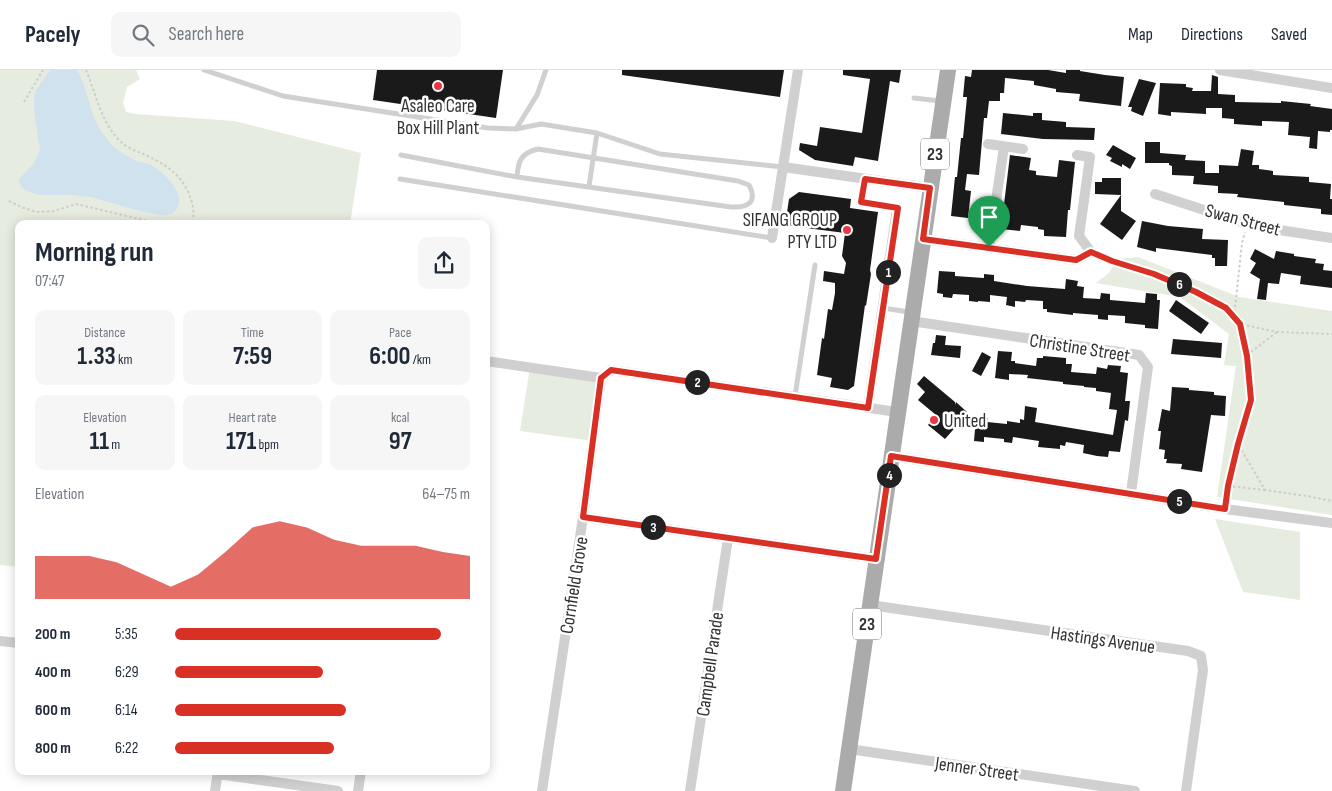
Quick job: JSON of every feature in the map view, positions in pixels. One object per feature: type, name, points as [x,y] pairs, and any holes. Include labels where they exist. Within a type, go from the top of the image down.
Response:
[{"type":"main road","name":"23","points":[[843,791],[948,70]]},
{"type":"street","points":[[772,238],[798,70]]},
{"type":"street","points":[[1220,70],[1332,88]]},
{"type":"street","points":[[988,144],[1023,149]]},
{"type":"street","points":[[989,247],[1004,147]]},
{"type":"street","points":[[923,239],[1076,260],[1091,252],[1079,236],[1090,157],[1077,155]]},
{"type":"street","points":[[783,168],[930,188]]},
{"type":"street","name":"Swan Street","points":[[1155,194],[1247,224],[1332,238]]},
{"type":"street","points":[[868,408],[898,208]]},
{"type":"street","name":"Christine Street","points":[[912,316],[1138,355],[1148,367],[1131,493]]},
{"type":"street","points":[[490,362],[601,378],[611,370],[898,412]]},
{"type":"street","name":"Cornfield Grove","points":[[542,791],[583,517],[601,378]]},
{"type":"street","points":[[891,456],[1225,509],[1332,523]]},
{"type":"street","points":[[583,517],[876,559]]},
{"type":"street","name":"Campbell Parade","points":[[690,791],[728,538]]},
{"type":"street","name":"Hastings Avenue","points":[[870,605],[1188,651],[1201,656],[1204,670],[1186,791]]},
{"type":"street","points":[[0,641],[15,643]]},
{"type":"street","name":"Jenner Street","points":[[849,749],[1135,791]]},
{"type":"street","points":[[215,791],[218,775]]},
{"type":"street","points":[[237,775],[338,791]]},
{"type":"street","points":[[358,791],[360,775]]},
{"type":"lane","points":[[204,70],[283,96],[488,128],[516,129],[541,124],[597,133],[660,154],[783,168]]},
{"type":"lane","points":[[516,129],[537,95],[546,70]]},
{"type":"lane","points":[[914,98],[943,101]]},
{"type":"lane","points":[[589,186],[597,133]]},
{"type":"lane","points":[[402,155],[517,177],[740,207],[748,206],[752,200],[753,192],[749,185],[738,181],[538,149],[528,152],[518,165],[517,177]]},
{"type":"lane","points":[[400,179],[772,238]]},
{"type":"lane","points":[[865,179],[861,202],[898,208]]},
{"type":"lane","points":[[795,396],[815,265]]},
{"type":"lane","points":[[883,308],[912,316]]},
{"type":"path","points":[[24,102],[43,70]]},
{"type":"path","points":[[86,70],[101,114],[113,134],[128,147],[165,165],[181,179],[191,199],[192,220]]},
{"type":"path","points":[[8,201],[38,212],[54,211],[76,204],[143,220]]},
{"type":"path","points":[[1234,317],[1242,243],[1247,224]]},
{"type":"path","points":[[1091,252],[1112,261],[1154,274],[1196,292],[1226,308],[1240,324],[1247,356],[1251,400],[1238,444],[1228,486],[1225,509]]},
{"type":"path","points":[[1240,324],[1277,332],[1332,334]]},
{"type":"path","points":[[1247,356],[1277,332]]},
{"type":"path","points":[[1238,444],[1265,490]]},
{"type":"path","points":[[1228,486],[1308,496],[1332,501]]},
{"type":"shaded area","points":[[0,70],[136,70],[140,79],[127,87],[123,103],[126,112],[234,121],[361,153],[351,220],[15,220],[15,567],[0,565]]},
{"type":"shaded area","points":[[1138,257],[1239,297],[1332,311],[1332,515],[1217,497],[1236,366],[1224,365],[1229,334],[1180,297],[1096,283],[1109,273],[1117,259]]},
{"type":"shaded area","points":[[530,367],[601,378],[593,441],[520,431]]},
{"type":"shaded area","points":[[1215,519],[1300,532],[1300,600],[1243,592]]},
{"type":"water","points":[[50,70],[77,70],[98,127],[112,146],[137,161],[151,165],[171,183],[178,195],[179,201],[178,207],[173,213],[161,215],[91,197],[39,195],[25,190],[21,186],[20,178],[34,163],[40,150],[34,111],[34,96]]},
{"type":"building","name":"Asaleo Care Box Hill Plant","points":[[377,70],[503,70],[496,118],[373,100]]},
{"type":"building","points":[[622,70],[784,70],[780,97],[622,75]]},
{"type":"building","points":[[843,70],[901,70],[899,83],[890,81],[878,161],[855,157],[853,166],[815,160],[799,150],[800,143],[817,146],[820,127],[862,133],[870,79],[843,75]]},
{"type":"building","points":[[972,70],[1048,70],[1066,73],[1066,70],[1080,70],[1124,77],[1121,106],[1079,101],[1080,94],[1056,92],[1056,89],[1034,85],[1034,81],[1005,78],[1004,93],[1000,93],[1000,101],[989,101],[987,118],[984,118],[979,175],[967,174],[965,190],[971,191],[968,218],[951,216],[961,138],[963,138],[967,97],[963,97],[965,76],[971,77]]},
{"type":"building","points":[[1212,75],[1218,77],[1218,94],[1235,95],[1235,102],[1281,103],[1281,101],[1311,104],[1310,106],[1332,109],[1332,130],[1330,132],[1318,131],[1317,149],[1309,148],[1310,137],[1288,135],[1289,122],[1262,121],[1262,126],[1234,124],[1234,119],[1222,118],[1222,108],[1206,108],[1206,114],[1171,112],[1171,116],[1158,114],[1160,83],[1186,84],[1186,87],[1193,88],[1192,91],[1211,91]]},
{"type":"building","points":[[1139,79],[1156,83],[1143,116],[1131,111],[1132,107],[1128,107]]},
{"type":"building","points":[[1003,113],[1033,116],[1033,113],[1042,113],[1042,120],[1066,122],[1066,127],[1095,128],[1094,140],[1043,139],[1001,134]]},
{"type":"building","points":[[1145,142],[1160,142],[1160,153],[1186,155],[1185,160],[1205,161],[1205,173],[1219,173],[1219,165],[1238,166],[1241,149],[1254,151],[1252,165],[1259,165],[1259,169],[1273,171],[1273,175],[1309,177],[1309,182],[1331,184],[1332,215],[1321,214],[1321,209],[1284,205],[1284,202],[1237,197],[1238,194],[1218,193],[1218,186],[1193,184],[1194,176],[1172,175],[1172,166],[1169,163],[1145,163]]},
{"type":"building","points":[[1113,145],[1136,158],[1130,169],[1122,164],[1122,167],[1110,161],[1112,158],[1106,155]]},
{"type":"building","points":[[1010,155],[1031,158],[1029,170],[1036,171],[1036,175],[1057,177],[1059,160],[1075,162],[1066,237],[1044,236],[1044,230],[1038,229],[1038,227],[1021,225],[1020,231],[1001,229]]},
{"type":"building","points":[[1102,178],[1121,178],[1121,195],[1095,194],[1095,182],[1102,182]]},
{"type":"building","points":[[799,192],[851,199],[850,208],[878,212],[871,274],[854,386],[848,390],[830,387],[832,378],[817,375],[828,309],[832,310],[835,293],[835,283],[823,281],[824,271],[844,274],[846,263],[842,256],[845,233],[791,226],[786,219],[789,199]]},
{"type":"building","points":[[1121,195],[1121,211],[1136,221],[1122,240],[1100,224]]},
{"type":"building","points":[[1142,221],[1168,226],[1203,229],[1202,239],[1228,240],[1227,266],[1215,266],[1215,258],[1212,258],[1212,255],[1156,248],[1156,252],[1137,247]]},
{"type":"building","points":[[1255,249],[1274,259],[1276,251],[1316,259],[1315,263],[1324,264],[1323,270],[1332,271],[1332,288],[1300,284],[1301,276],[1281,273],[1279,284],[1268,283],[1266,300],[1257,299],[1260,279],[1250,273],[1256,263],[1250,259]]},
{"type":"building","points":[[939,271],[955,272],[955,276],[984,278],[984,274],[994,275],[994,281],[1065,289],[1066,279],[1078,281],[1077,286],[1084,287],[1083,298],[1100,299],[1101,293],[1110,294],[1110,300],[1145,303],[1146,293],[1157,294],[1157,300],[1160,300],[1158,329],[1145,328],[1145,325],[1125,323],[1125,316],[1108,315],[1108,320],[1098,319],[1098,315],[1047,312],[1047,309],[1043,309],[1043,301],[1015,301],[1015,307],[1006,305],[1007,297],[990,295],[990,302],[978,302],[969,301],[969,295],[953,294],[952,298],[943,297],[943,294],[937,293]]},
{"type":"building","points":[[1176,300],[1209,323],[1201,334],[1169,311]]},
{"type":"building","points":[[936,335],[946,336],[945,345],[961,346],[960,358],[931,355]]},
{"type":"building","points":[[1173,339],[1222,343],[1221,358],[1171,354]]},
{"type":"building","points":[[998,351],[1012,352],[1011,361],[1015,361],[1015,363],[1036,366],[1037,358],[1043,358],[1043,356],[1066,358],[1066,364],[1072,364],[1071,372],[1096,374],[1097,367],[1107,369],[1108,365],[1121,366],[1120,372],[1128,373],[1125,401],[1130,401],[1128,421],[1125,420],[1120,452],[1109,451],[1108,457],[1097,456],[1083,453],[1084,445],[1066,442],[1065,446],[1060,445],[1060,449],[1038,447],[1039,441],[1013,437],[1012,443],[1004,442],[1004,439],[984,437],[984,442],[974,441],[976,417],[988,418],[987,422],[1007,424],[1007,421],[1020,423],[1020,419],[1024,420],[1025,406],[1037,408],[1035,422],[1113,435],[1117,410],[1109,409],[1111,393],[1096,391],[1096,388],[1063,384],[1063,382],[1027,378],[1028,375],[1009,374],[1009,380],[995,378]]},
{"type":"building","points":[[982,352],[991,357],[981,376],[972,371]]},
{"type":"building","points":[[924,376],[955,402],[955,405],[956,402],[968,413],[945,439],[928,425],[936,415],[918,400],[925,392],[917,384]]},
{"type":"building","points":[[1172,387],[1214,392],[1214,395],[1226,396],[1225,416],[1211,415],[1202,472],[1181,469],[1182,464],[1166,463],[1167,459],[1164,459],[1165,450],[1159,449],[1161,431],[1158,431],[1162,409],[1170,411]]},
{"type":"place","name":"Asaleo Care Box Hill Plant","points":[[438,86]]},
{"type":"place","name":"SIFANG GROUP PTY LTD","points":[[847,230]]},
{"type":"place","name":"United","points":[[934,420]]},
{"type":"route","points":[[865,179],[930,188],[923,239],[989,247],[1076,260],[1091,252],[1112,261],[1154,274],[1196,292],[1226,308],[1240,324],[1247,356],[1251,400],[1238,444],[1228,486],[1225,509],[891,456],[876,559],[583,517],[601,378],[611,370],[868,408],[898,208],[861,202],[865,179]]}]
